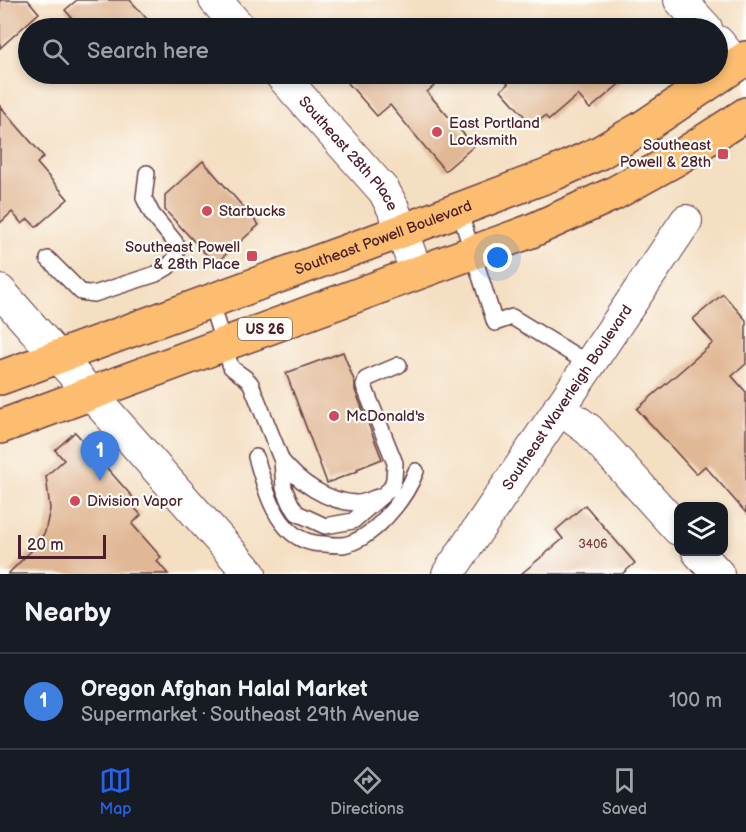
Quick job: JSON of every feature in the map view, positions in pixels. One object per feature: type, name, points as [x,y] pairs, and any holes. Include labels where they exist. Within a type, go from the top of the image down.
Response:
[{"type":"main road","name":"Southeast Powell Boulevard","points":[[0,378],[555,173],[599,153],[642,128],[697,84]]},
{"type":"main road","name":"US 26","points":[[0,427],[531,231],[613,194],[678,158],[746,114]]},
{"type":"street","points":[[215,0],[231,18]]},
{"type":"street","points":[[680,0],[697,18]]},
{"type":"street","name":"Southeast 28th Place","points":[[289,84],[384,191],[393,208],[417,273]]},
{"type":"street","name":"Southeast Waverleigh Boulevard","points":[[448,574],[686,221]]},
{"type":"street","points":[[0,291],[91,393],[239,567]]},
{"type":"street","points":[[559,408],[589,430],[674,525]]},
{"type":"street","points":[[701,556],[717,574]]},
{"type":"lane","points":[[48,259],[81,292],[94,294],[156,274],[168,267],[175,258],[177,249],[175,242],[152,214],[144,198],[147,173]]},
{"type":"lane","points":[[459,210],[495,323],[512,317],[589,364]]},
{"type":"lane","points":[[210,301],[231,367],[248,378],[282,461],[284,488],[291,504],[297,513],[311,521],[325,525],[353,521],[391,488],[395,463],[364,386],[366,379],[399,364]]},
{"type":"lane","points":[[256,457],[280,520],[304,541],[322,544],[344,545],[364,535],[380,523],[405,494],[416,471]]},
{"type":"lane","points":[[282,461],[302,482],[326,496],[357,504],[382,496]]},
{"type":"building","points":[[0,0],[28,0],[39,13],[33,18],[18,18],[18,32],[0,48]]},
{"type":"building","points":[[77,0],[130,0],[146,18],[72,18],[65,10]]},
{"type":"building","name":"East Portland Locksmith","points":[[349,84],[436,84],[427,92],[474,146],[445,171],[390,105],[377,116]]},
{"type":"building","points":[[508,84],[619,84],[590,109],[578,95],[549,120],[545,116],[533,126],[501,90]]},
{"type":"building","points":[[0,106],[44,157],[37,163],[68,199],[36,227],[28,219],[22,224],[12,212],[0,223]]},
{"type":"building","name":"Starbucks","points":[[203,161],[259,225],[215,264],[165,210],[165,195]]},
{"type":"building","points":[[723,294],[746,320],[746,364],[732,376],[746,392],[746,513],[705,466],[696,474],[637,409],[713,343],[693,319]]},
{"type":"building","name":"McDonald's","points":[[343,352],[382,459],[327,483],[286,373]]},
{"type":"building","points":[[75,432],[137,502],[133,506],[141,515],[132,524],[161,557],[157,561],[168,574],[8,574],[36,546],[45,532],[50,509],[46,476],[64,460],[55,450]]},
{"type":"building","points":[[585,505],[635,563],[622,574],[521,574],[563,539],[556,530]]},
{"type":"place","name":"East Portland Locksmith","points":[[437,132]]},
{"type":"place","name":"Southeast Powell & 28th","points":[[723,154]]},
{"type":"place","name":"Starbucks","points":[[207,211]]},
{"type":"place","name":"Southeast Powell & 28th Place","points":[[252,256]]},
{"type":"place","name":"McDonald's","points":[[334,416]]},
{"type":"place","name":"Oregon Afghan Halal Market","points":[[100,481]]},
{"type":"place","name":"Division Vapor","points":[[75,501]]}]
